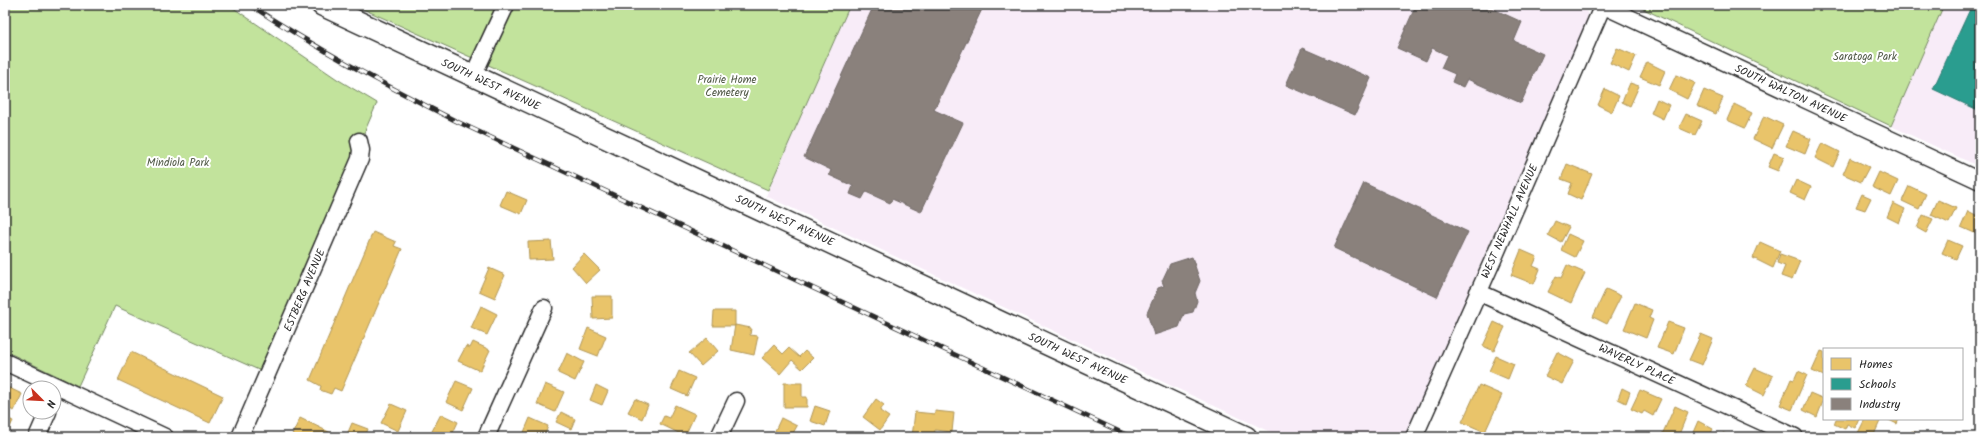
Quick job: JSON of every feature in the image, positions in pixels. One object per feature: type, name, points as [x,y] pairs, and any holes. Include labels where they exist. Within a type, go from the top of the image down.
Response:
[{"type":"street","name":"SOUTH WEST AVENUE","points":[[322,5],[1246,437]]},
{"type":"street","points":[[473,76],[506,5]]},
{"type":"street","name":"SOUTH WALTON AVENUE","points":[[1603,5],[1980,181]]},
{"type":"street","name":"WEST NEWHALL AVENUE","points":[[1414,437],[1603,5]]},
{"type":"street","name":"ESTBERG AVENUE","points":[[240,437],[360,159],[361,150],[359,141]]},
{"type":"street","name":"WAVERLY PLACE","points":[[1478,292],[1795,437]]},
{"type":"street","points":[[486,437],[544,308]]},
{"type":"street","points":[[5,362],[36,380]]},
{"type":"street","points":[[62,394],[166,437]]},
{"type":"street","points":[[719,437],[736,401]]},
{"type":"street","points":[[37,437],[44,420]]},
{"type":"shaded area","points":[[850,5],[1575,5],[1587,12],[1588,18],[1405,437],[1281,437],[766,196]]},
{"type":"shaded area","points":[[1980,5],[1980,167],[1891,126],[1943,6]]},
{"type":"green space","name":"Mindiola Park","points":[[5,5],[229,5],[337,79],[377,103],[261,371],[115,306],[78,386],[5,351]]},
{"type":"green space","name":"Prairie Home Cemetery","points":[[354,5],[850,5],[768,190]]},
{"type":"green space","name":"Saratoga Park","points":[[1635,5],[1947,5],[1943,7],[1891,126]]},
{"type":"building: Homes","points":[[1617,48],[1636,56],[1629,72],[1610,63]]},
{"type":"building: Homes","points":[[1647,62],[1665,71],[1659,85],[1640,77]]},
{"type":"building: Homes","points":[[1676,75],[1695,83],[1687,99],[1669,90]]},
{"type":"building: Homes","points":[[1630,83],[1639,86],[1630,106],[1622,102]]},
{"type":"building: Homes","points":[[1605,89],[1619,96],[1612,112],[1598,105]]},
{"type":"building: Homes","points":[[1704,90],[1723,98],[1716,114],[1697,106]]},
{"type":"building: Homes","points":[[1657,99],[1669,105],[1663,119],[1651,113]]},
{"type":"building: Homes","points":[[1734,104],[1752,113],[1745,128],[1727,120]]},
{"type":"building: Homes","points":[[1686,114],[1702,121],[1695,135],[1679,128]]},
{"type":"building: Homes","points":[[1764,116],[1783,125],[1772,148],[1753,139]]},
{"type":"building: Homes","points":[[1793,131],[1811,139],[1805,154],[1786,146]]},
{"type":"building: Homes","points":[[1822,143],[1840,152],[1833,167],[1815,158]]},
{"type":"building: Homes","points":[[1774,153],[1784,157],[1778,171],[1768,167]]},
{"type":"building: Homes","points":[[1850,158],[1869,167],[1861,182],[1843,174]]},
{"type":"building: Homes","points":[[1567,164],[1592,174],[1581,200],[1568,194],[1572,183],[1561,179]]},
{"type":"building: Homes","points":[[1879,172],[1898,181],[1891,196],[1872,187]]},
{"type":"building: Homes","points":[[1796,180],[1811,187],[1805,200],[1790,193]]},
{"type":"building: Homes","points":[[1909,186],[1926,194],[1919,209],[1902,201]]},
{"type":"building: Homes","points":[[506,191],[527,200],[521,214],[500,205]]},
{"type":"building: Homes","points":[[1862,194],[1871,198],[1865,210],[1856,207]]},
{"type":"building: Homes","points":[[1938,200],[1956,208],[1949,223],[1931,215]]},
{"type":"building: Homes","points":[[1893,203],[1905,209],[1899,223],[1887,217]]},
{"type":"building: Homes","points":[[1968,211],[1980,217],[1979,235],[1961,227]]},
{"type":"building: Homes","points":[[1923,215],[1933,219],[1926,233],[1917,228]]},
{"type":"building: Homes","points":[[1555,221],[1569,227],[1561,242],[1548,235]]},
{"type":"building: Homes","points":[[373,232],[396,242],[394,246],[402,249],[341,391],[334,388],[331,394],[320,390],[321,386],[310,380]]},
{"type":"building: Homes","points":[[1568,234],[1583,241],[1575,257],[1561,250]]},
{"type":"building: Homes","points":[[1948,240],[1962,246],[1956,259],[1942,253]]},
{"type":"building: Homes","points":[[551,241],[553,259],[529,260],[528,242]]},
{"type":"building: Homes","points":[[1760,242],[1780,251],[1773,268],[1753,258]]},
{"type":"building: Homes","points":[[1980,247],[1980,263],[1974,260]]},
{"type":"building: Homes","points":[[1521,250],[1537,257],[1533,266],[1540,269],[1534,284],[1511,275]]},
{"type":"building: Homes","points":[[584,254],[600,270],[586,283],[572,267]]},
{"type":"building: Homes","points":[[1780,254],[1800,261],[1792,280],[1781,276],[1785,266],[1777,263]]},
{"type":"building: Homes","points":[[1567,265],[1585,273],[1571,303],[1548,292],[1556,276],[1561,278]]},
{"type":"building: Homes","points":[[489,268],[505,275],[495,298],[479,291]]},
{"type":"building: Homes","points":[[1606,289],[1621,296],[1607,324],[1593,317]]},
{"type":"building: Homes","points":[[592,296],[612,296],[612,318],[593,319]]},
{"type":"building: Homes","points":[[1635,303],[1652,310],[1649,318],[1653,320],[1646,338],[1624,329]]},
{"type":"building: Homes","points":[[481,306],[497,314],[487,335],[471,328]]},
{"type":"building: Homes","points":[[714,311],[735,311],[735,326],[713,326]]},
{"type":"building: Homes","points":[[1494,322],[1505,327],[1494,351],[1483,346]]},
{"type":"building: Homes","points":[[1668,322],[1684,328],[1674,354],[1657,348]]},
{"type":"building: Homes","points":[[735,325],[751,328],[750,335],[758,336],[754,355],[731,350]]},
{"type":"building: Homes","points":[[588,328],[606,336],[598,356],[580,349]]},
{"type":"building: Homes","points":[[1701,334],[1713,339],[1702,365],[1689,360]]},
{"type":"building: Homes","points":[[707,338],[718,351],[701,366],[689,353]]},
{"type":"building: Homes","points":[[473,342],[490,350],[480,371],[458,361],[466,346],[470,348]]},
{"type":"building: Homes","points":[[774,345],[783,354],[789,348],[799,357],[805,351],[813,358],[802,369],[792,360],[780,374],[762,358]]},
{"type":"building: Homes","points":[[1821,351],[1823,352],[1823,376],[1812,371]]},
{"type":"building: Homes","points":[[131,352],[223,396],[210,423],[118,380]]},
{"type":"building: Homes","points":[[1557,352],[1574,361],[1562,384],[1545,376]]},
{"type":"building: Homes","points":[[567,353],[584,362],[575,381],[558,373]]},
{"type":"building: Homes","points":[[1496,356],[1514,364],[1508,379],[1489,371]]},
{"type":"building: Homes","points":[[1755,368],[1773,376],[1764,395],[1746,386]]},
{"type":"building: Homes","points":[[679,371],[695,378],[687,396],[671,389]]},
{"type":"building: Homes","points":[[1798,371],[1807,375],[1792,410],[1780,405],[1791,379],[1794,380]]},
{"type":"building: Homes","points":[[456,381],[473,388],[463,410],[446,402]]},
{"type":"building: Homes","points":[[784,383],[802,383],[802,397],[807,397],[807,407],[784,407]]},
{"type":"building: Homes","points":[[545,384],[564,392],[555,412],[537,404]]},
{"type":"building: Homes","points":[[596,385],[608,391],[602,405],[590,400]]},
{"type":"building: Homes","points":[[1479,385],[1502,395],[1485,432],[1462,422]]},
{"type":"building: Homes","points":[[5,386],[22,394],[14,411],[5,407]]},
{"type":"building: Homes","points":[[1622,388],[1630,392],[1626,403],[1618,399]]},
{"type":"building: Homes","points":[[1640,390],[1661,399],[1653,416],[1644,411],[1642,414],[1631,409]]},
{"type":"building: Homes","points":[[1810,393],[1823,399],[1817,417],[1803,410]]},
{"type":"building: Homes","points":[[635,399],[648,405],[642,419],[628,412]]},
{"type":"building: Homes","points":[[876,399],[884,405],[880,411],[889,417],[880,430],[863,417]]},
{"type":"building: Homes","points":[[391,404],[407,411],[398,431],[381,423]]},
{"type":"building: Homes","points":[[675,405],[695,414],[685,436],[660,424],[664,416],[669,418]]},
{"type":"building: Homes","points":[[815,406],[830,411],[825,426],[810,421]]},
{"type":"building: Homes","points":[[1675,406],[1688,412],[1678,437],[1661,437]]},
{"type":"building: Homes","points":[[935,411],[954,413],[952,432],[935,430],[934,437],[912,437],[915,412],[935,414]]},
{"type":"building: Homes","points":[[561,412],[575,419],[571,429],[556,422]]},
{"type":"building: Homes","points":[[441,414],[458,422],[451,437],[434,437],[430,435]]},
{"type":"building: Homes","points":[[5,417],[13,421],[5,437]]},
{"type":"building: Homes","points":[[300,418],[333,434],[331,437],[291,437]]},
{"type":"building: Homes","points":[[530,418],[548,426],[544,437],[522,437]]},
{"type":"building: Homes","points":[[781,418],[797,426],[792,435],[797,437],[772,437]]},
{"type":"building: Homes","points":[[1836,420],[1859,420],[1855,428],[1847,424],[1845,429],[1834,424]]},
{"type":"building: Homes","points":[[1864,420],[1881,420],[1873,437],[1863,437],[1857,435]]},
{"type":"building: Homes","points":[[1889,420],[1899,420],[1897,424]]},
{"type":"building: Homes","points":[[1698,421],[1713,429],[1709,437],[1691,437]]},
{"type":"building: Homes","points":[[352,423],[368,429],[365,437],[346,437]]},
{"type":"building: Homes","points":[[966,431],[972,437],[961,437]]},
{"type":"building: Homes","points":[[1912,431],[1926,437],[1909,437]]},
{"type":"building: Homes","points":[[1978,431],[1980,432],[1980,437],[1976,437]]},
{"type":"building: Homes","points":[[1723,433],[1732,437],[1721,437]]},
{"type":"building: Schools","points":[[1972,5],[1980,5],[1980,111],[1933,89]]},
{"type":"building: Industry","points":[[874,5],[984,5],[934,110],[963,123],[921,212],[892,199],[890,203],[866,192],[862,199],[850,194],[853,186],[829,175],[831,170],[804,157]]},
{"type":"building: Industry","points":[[1416,5],[1489,5],[1489,7],[1522,22],[1514,41],[1543,54],[1521,103],[1467,79],[1463,87],[1452,82],[1455,74],[1441,68],[1447,55],[1432,48],[1426,61],[1397,48]]},
{"type":"building: Industry","points":[[1302,48],[1371,78],[1355,115],[1286,85]]},
{"type":"building: Industry","points":[[1364,183],[1468,232],[1437,297],[1334,248]]},
{"type":"building: Industry","points":[[1192,257],[1200,281],[1195,293],[1197,301],[1193,312],[1184,314],[1179,327],[1154,335],[1147,313],[1158,288],[1164,286],[1162,281],[1170,264]]},
{"type":"railway","points":[[250,5],[301,37],[352,66],[458,122],[1131,437]]}]
